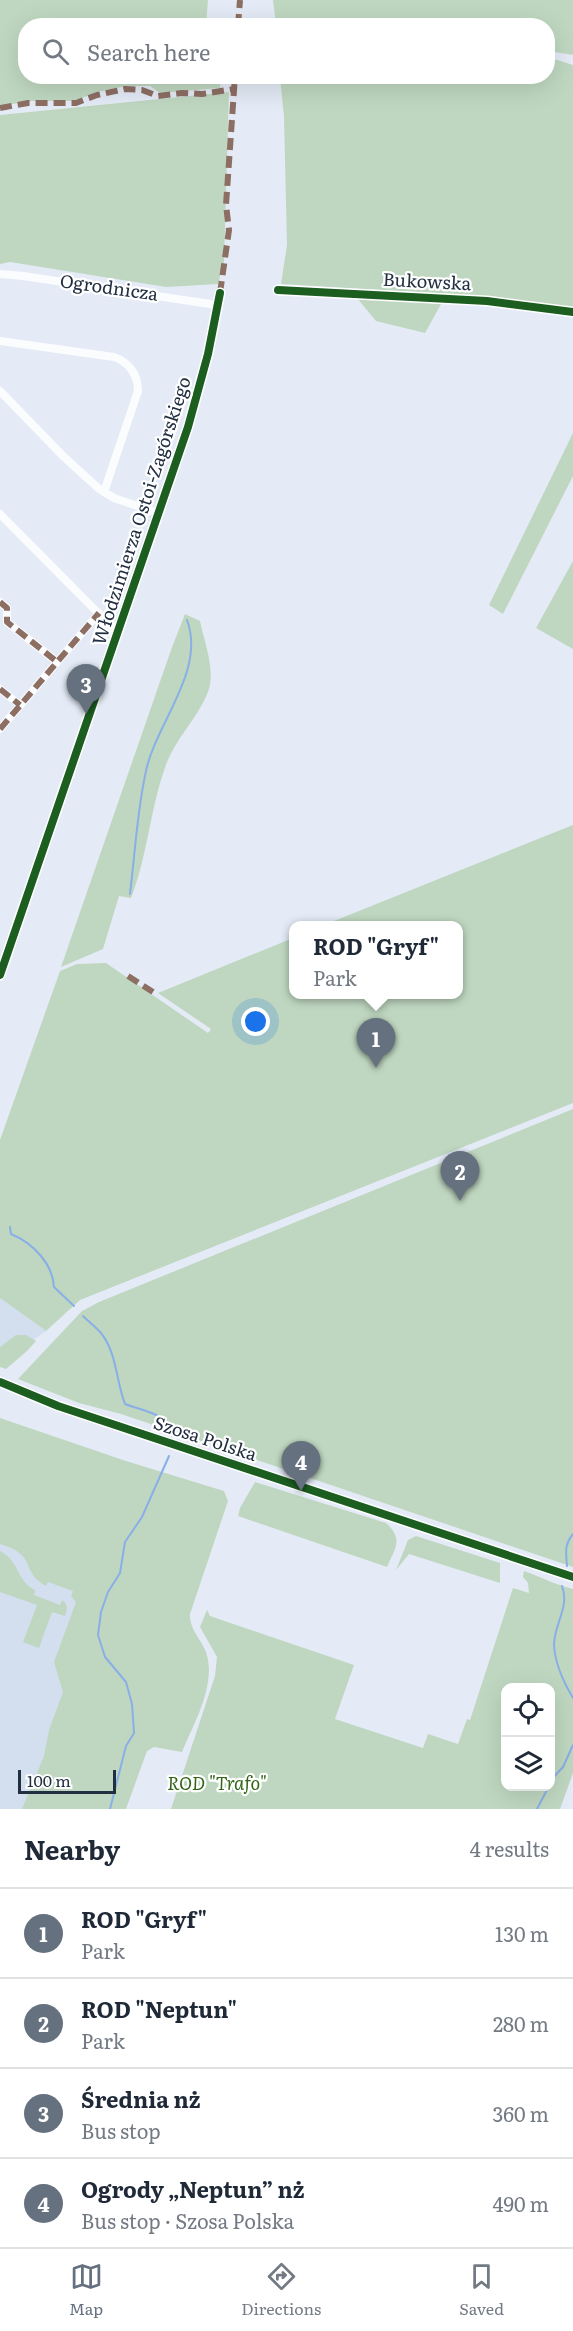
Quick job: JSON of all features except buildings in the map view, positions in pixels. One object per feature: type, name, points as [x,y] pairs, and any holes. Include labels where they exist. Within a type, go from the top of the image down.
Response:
[{"type":"street","name":"Ogrodnicza","points":[[0,274],[217,304]]},
{"type":"street","name":"Bukowska","points":[[278,290],[487,301],[573,312]]},
{"type":"street","name":"Włodzimierza Ostoi-Zagórskiego","points":[[1,971],[196,403],[220,293]]},
{"type":"street","points":[[0,341],[114,357],[123,361],[132,370],[138,382],[138,391],[104,492]]},
{"type":"street","points":[[0,391],[63,456],[104,492],[158,513]]},
{"type":"street","points":[[0,514],[117,632]]},
{"type":"street","points":[[0,602],[7,608],[7,622],[56,661]]},
{"type":"street","points":[[0,729],[99,613]]},
{"type":"street","points":[[0,689],[20,705]]},
{"type":"street","name":"Szosa Polska","points":[[0,1383],[69,1410],[573,1577]]},
{"type":"shaded area","points":[[0,1298],[46,1331],[14,1354],[0,1346]]},
{"type":"shaded area","points":[[0,1536],[91,1571],[69,1694],[24,1809],[0,1809]]},
{"type":"green space","points":[[0,0],[208,0],[207,18],[18,18],[18,84],[220,84],[220,88],[160,93],[150,86],[126,86],[97,92],[74,101],[32,101],[0,106]]},
{"type":"green space","points":[[273,0],[573,0],[573,55],[555,52],[555,18],[275,18]]},
{"type":"green space","points":[[555,59],[573,65],[573,308],[450,294],[281,284],[287,245],[284,117],[281,84],[555,84]]},
{"type":"green space","points":[[229,92],[224,262],[218,284],[166,287],[10,262],[0,264],[0,115]]},
{"type":"green space","points":[[357,298],[441,304],[425,333],[376,321]]},
{"type":"green space","points":[[573,433],[573,476],[503,614],[489,605]]},
{"type":"green space","points":[[573,561],[573,649],[536,628]]},
{"type":"green space","points":[[185,614],[200,621],[210,664],[209,689],[166,765],[131,898],[119,896],[103,949],[61,967],[171,650]]},
{"type":"green space","points":[[573,825],[573,1103],[80,1300],[46,1331],[0,1298],[0,1140],[60,971],[77,964],[106,963],[208,1033],[211,1029],[158,993],[289,940],[289,999],[463,999],[463,921],[334,921]]},
{"type":"green space","points":[[573,1109],[573,1567],[121,1414],[79,1403],[18,1379],[82,1311],[99,1302]]},
{"type":"green space","points":[[16,1335],[26,1335],[36,1341],[6,1369],[0,1367],[0,1347]]},
{"type":"green space","points":[[0,1418],[126,1461],[224,1491],[228,1501],[190,1614],[191,1624],[206,1652],[209,1664],[209,1677],[203,1703],[182,1752],[154,1747],[147,1751],[126,1809],[22,1809],[44,1756],[49,1730],[63,1692],[54,1662],[76,1602],[71,1596],[73,1591],[48,1582],[46,1586],[39,1582],[22,1556],[14,1549],[0,1544]]},
{"type":"green space","points":[[255,1482],[386,1523],[392,1529],[396,1539],[395,1549],[387,1567],[238,1516]]},
{"type":"green space","points":[[416,1536],[500,1563],[500,1583],[409,1554],[396,1570],[408,1540]]},
{"type":"green space","points":[[0,1551],[11,1560],[24,1582],[35,1590],[34,1595],[60,1605],[62,1600],[67,1605],[65,1616],[52,1612],[39,1648],[23,1642],[37,1605],[0,1592]]},
{"type":"green space","name":"ROD \"Trafo\"","points":[[524,1571],[573,1589],[573,1773],[560,1809],[171,1809],[215,1676],[217,1657],[200,1627],[207,1610],[210,1616],[354,1665],[335,1719],[423,1748],[428,1734],[458,1744],[467,1719],[470,1720],[513,1588],[529,1593],[528,1583],[523,1577]]},
{"type":"waterway","points":[[130,894],[138,817],[146,771],[151,753],[185,678],[190,658],[191,639],[187,620]]},
{"type":"waterway","points":[[10,1227],[11,1234],[27,1243],[46,1262],[54,1287],[74,1306]]},
{"type":"waterway","points":[[83,1316],[99,1331],[110,1349],[125,1404],[159,1417],[174,1432]]},
{"type":"waterway","points":[[110,1809],[126,1746],[134,1733],[132,1704],[126,1682],[105,1657],[98,1635],[101,1612],[108,1592],[120,1573],[125,1542],[142,1517],[169,1456]]},
{"type":"waterway","points":[[567,1566],[567,1545],[573,1534]]},
{"type":"waterway","points":[[562,1586],[564,1601],[554,1645],[560,1673],[573,1698]]},
{"type":"waterway","points":[[555,1776],[563,1767],[573,1745]]},
{"type":"waterway","points":[[537,1809],[546,1791]]},
{"type":"marked path","points":[[239,18],[240,0]]},
{"type":"marked path","points":[[220,293],[229,230],[226,205],[234,84]]},
{"type":"marked path","points":[[0,108],[28,103],[76,103],[97,95],[125,89],[142,90],[158,96],[182,93],[202,94],[234,89]]},
{"type":"marked path","points":[[0,602],[7,608],[7,622],[56,661]]},
{"type":"marked path","points":[[0,729],[99,613]]},
{"type":"marked path","points":[[0,689],[20,705]]},
{"type":"marked path","points":[[128,976],[153,992]]},
{"type":"cycle path","points":[[278,290],[487,301],[573,312]]},
{"type":"cycle path","points":[[0,975],[188,427],[208,354],[220,293]]},
{"type":"cycle path","points":[[0,1382],[58,1406],[573,1577]]},
{"type":"place","name":"Średnia nż","points":[[86,714]]},
{"type":"place","name":"ROD \"Gryf\"","points":[[376,1068]]},
{"type":"place","name":"ROD \"Neptun\"","points":[[460,1201]]},
{"type":"place","name":"Ogrody „Neptun” nż","points":[[301,1491]]}]
